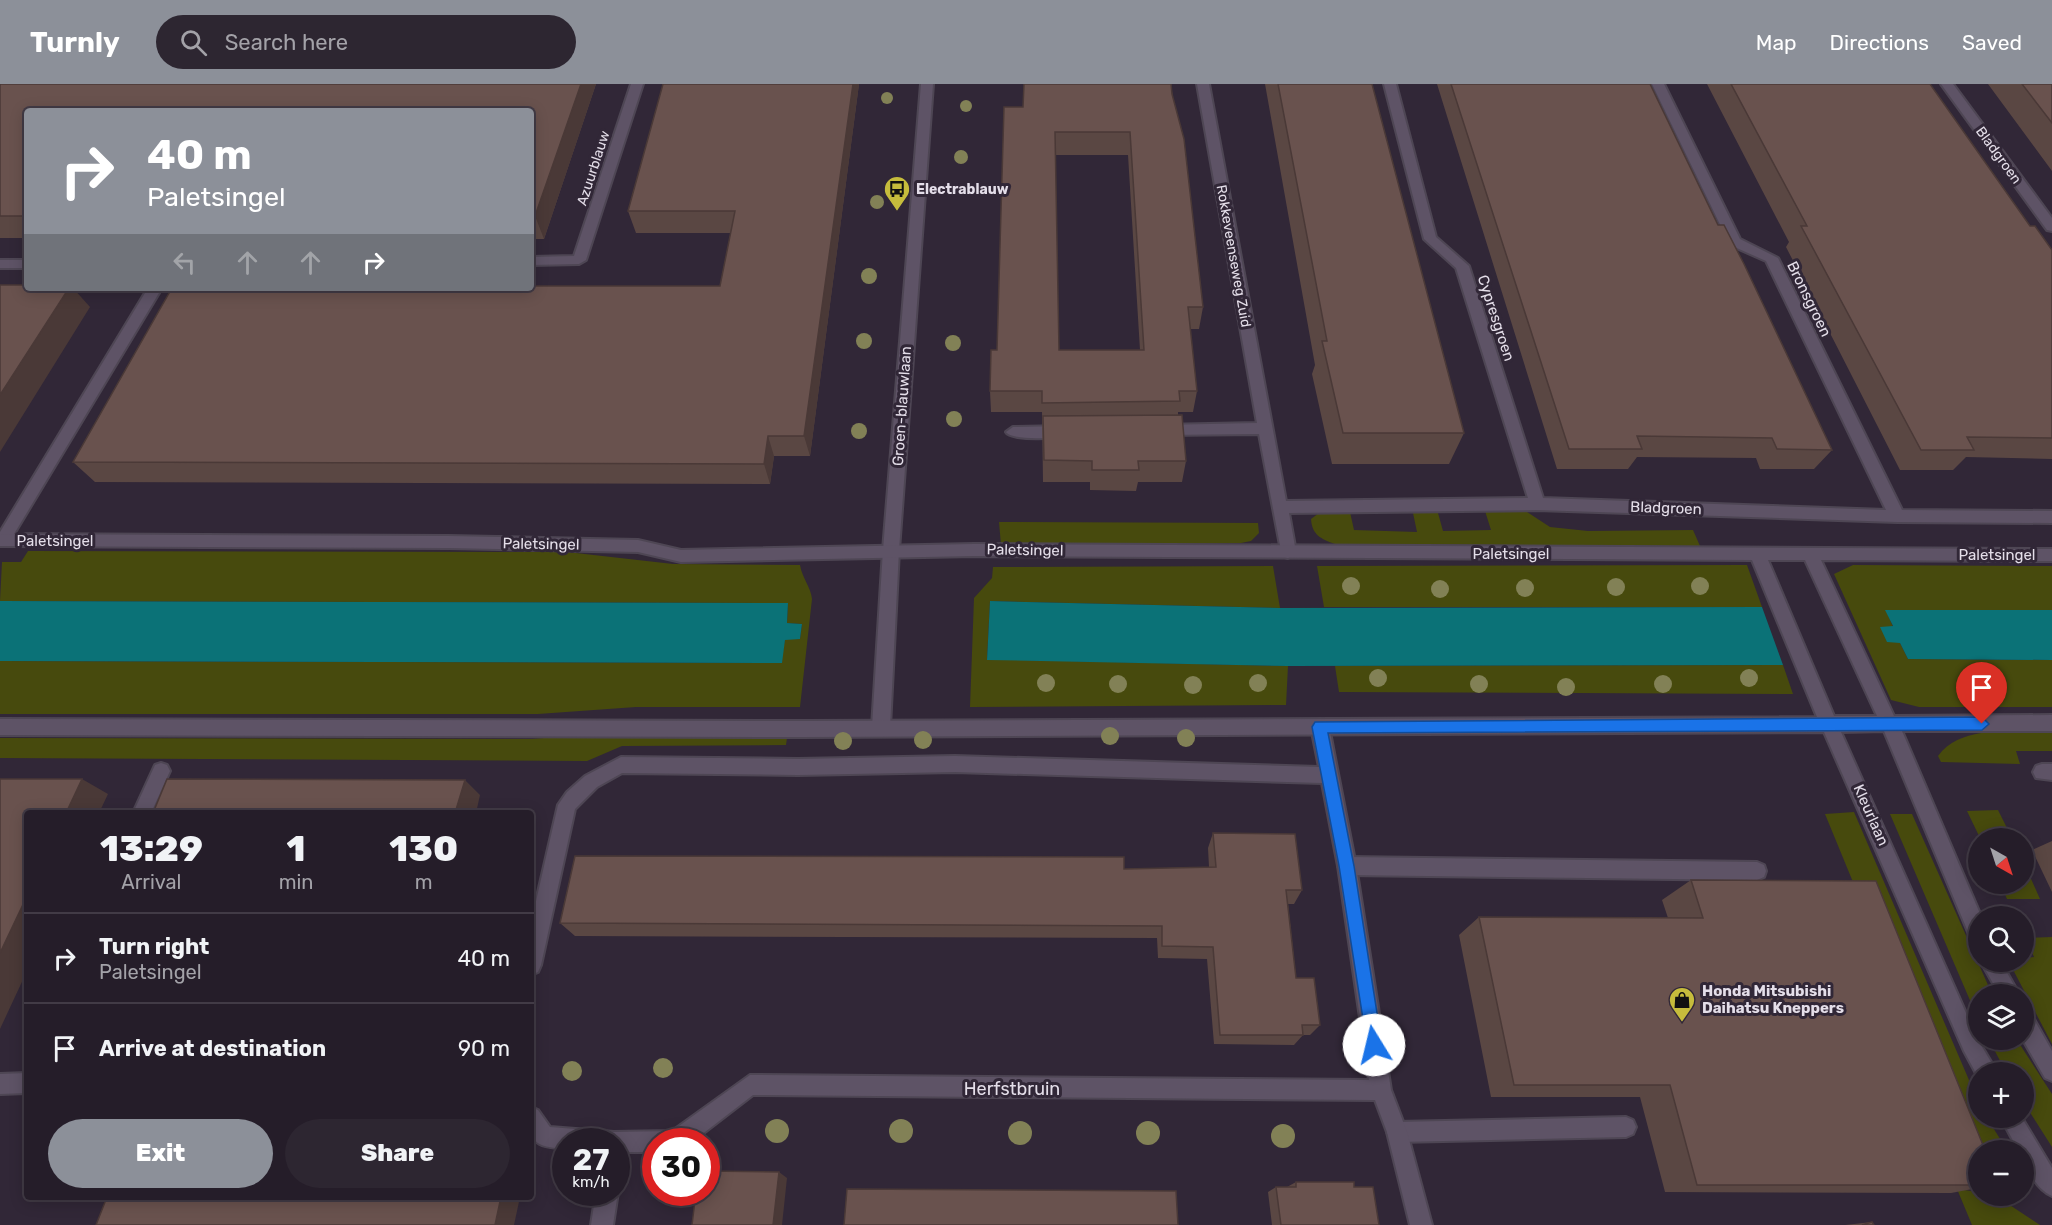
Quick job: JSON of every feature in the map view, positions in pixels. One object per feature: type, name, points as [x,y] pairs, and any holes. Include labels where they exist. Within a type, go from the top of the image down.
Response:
[{"type":"street","name":"Azuurblauw","points":[[534,261],[579,260],[637,84]]},
{"type":"street","name":"Groen-blauwlaan","points":[[881,728],[891,550],[927,84]]},
{"type":"street","name":"Rokkeveenseweg Zuid","points":[[1203,84],[1288,552]]},
{"type":"street","name":"Cypresgroen","points":[[1390,84],[1430,239],[1462,266],[1537,504]]},
{"type":"street","name":"Bronsgroen","points":[[1658,84],[1735,242],[1771,258],[1897,516]]},
{"type":"street","name":"Bladgroen","points":[[1947,84],[2052,227]]},
{"type":"street","points":[[0,264],[24,264]]},
{"type":"street","points":[[1,540],[153,291]]},
{"type":"street","points":[[1151,430],[1265,428]]},
{"type":"street","points":[[1013,432],[1082,431]]},
{"type":"street","name":"Bladgroen","points":[[1279,507],[1537,504],[1897,516],[2052,517]]},
{"type":"street","name":"Paletsingel","points":[[1,540],[449,542],[638,546],[681,556],[891,550],[1811,556],[2052,555]]},
{"type":"street","name":"Kleurlaan","points":[[1758,555],[1830,726],[1966,1033],[1982,1062]]},
{"type":"street","points":[[1811,556],[1912,772],[1968,908]]},
{"type":"street","points":[[0,727],[180,730],[1830,726],[2052,723]]},
{"type":"street","points":[[1320,727],[1327,775],[1347,866],[1381,1090],[1397,1132],[1421,1225]]},
{"type":"street","points":[[534,952],[567,806],[581,788],[598,774],[621,765],[798,767],[956,764],[1327,775]]},
{"type":"street","points":[[143,810],[161,771]]},
{"type":"street","points":[[1347,866],[1757,871]]},
{"type":"street","points":[[2034,1039],[2052,1071]]},
{"type":"street","points":[[0,1084],[24,1081]]},
{"type":"street","name":"Herfstbruin","points":[[693,1128],[750,1085],[918,1089],[1381,1090]]},
{"type":"street","points":[[534,1122],[544,1137],[552,1138]]},
{"type":"street","points":[[1397,1132],[1626,1127]]},
{"type":"street","points":[[2017,1128],[2037,1165],[2052,1185]]},
{"type":"street","points":[[602,1225],[605,1206]]},
{"type":"shaded area","points":[[1524,510],[1550,527],[1588,531],[1693,530],[1700,546],[1335,544],[1315,533],[1311,519],[1319,513],[1350,512],[1354,530],[1417,532],[1413,513],[1438,513],[1443,531],[1491,530],[1485,511]]},
{"type":"shaded area","points":[[999,522],[1258,523],[1259,533],[1251,541],[1241,543],[1001,545]]},
{"type":"shaded area","points":[[28,551],[567,552],[673,564],[800,565],[812,599],[800,707],[636,707],[538,714],[0,714],[0,661],[781,663],[785,639],[800,639],[802,624],[787,623],[788,603],[0,601],[2,562],[21,562]]},
{"type":"shaded area","points":[[1747,565],[1762,607],[1324,607],[1317,566]]},
{"type":"shaded area","points":[[1853,565],[2052,566],[2052,610],[1886,610],[1893,627],[1881,627],[1900,643],[1908,659],[2052,660],[2052,707],[1919,707],[1891,700],[1834,574]]},
{"type":"shaded area","points":[[1273,566],[1280,608],[990,601],[987,659],[1288,666],[1286,705],[970,707],[974,598],[992,578],[993,567]]},
{"type":"shaded area","points":[[0,601],[788,603],[787,623],[802,624],[800,639],[785,640],[782,663],[0,661]]},
{"type":"shaded area","points":[[990,601],[1280,608],[1762,607],[1783,665],[1288,666],[987,660]]},
{"type":"shaded area","points":[[1885,610],[2052,610],[2052,660],[1908,659],[1900,643],[1887,642],[1880,627],[1893,626]]},
{"type":"shaded area","points":[[1783,665],[1793,694],[1339,692],[1335,666]]},
{"type":"shaded area","points":[[629,731],[788,731],[786,745],[622,746],[587,761],[0,758],[0,738],[532,739]]},
{"type":"shaded area","points":[[1981,733],[2052,733],[2052,751],[2016,751],[2020,764],[1941,762],[1938,756],[1947,746]]},
{"type":"shaded area","points":[[1998,810],[2007,828],[1975,828],[1967,811]]},
{"type":"shaded area","points":[[1854,812],[1968,1078],[1968,1128],[1993,1128],[2001,1140],[1972,1140],[1934,1079],[1825,814]]},
{"type":"shaded area","points":[[1890,814],[1912,814],[1968,940],[1968,972],[1982,972],[1988,984],[1968,984],[1968,996]]},
{"type":"shaded area","points":[[2034,886],[2040,899],[2007,899],[2005,894],[2034,894]]},
{"type":"shaded area","points":[[2052,937],[2052,1044],[2034,1010],[2034,984],[2021,984],[2014,972],[2034,972],[2034,938]]},
{"type":"shaded area","points":[[1994,1050],[2023,1050],[2031,1062],[2001,1062]]},
{"type":"shaded area","points":[[2034,1066],[2052,1094],[2052,1147],[2034,1119]]},
{"type":"shaded area","points":[[1957,1189],[1968,1191],[1968,1206],[2011,1206],[2040,1225],[1972,1225]]},
{"type":"building","points":[[0,84],[581,84],[535,216],[534,108],[24,108],[24,216],[0,216]]},
{"type":"building","points":[[663,84],[853,84],[804,436],[768,436],[764,464],[73,462],[170,291],[534,291],[534,286],[720,286],[735,211],[628,211]]},
{"type":"building","points":[[1024,84],[1171,84],[1184,139],[1203,307],[1188,307],[1197,391],[1179,391],[1180,401],[1042,403],[1042,391],[990,391],[991,350],[997,350],[1004,107],[1023,107]],"holes":[[[1055,132],[1130,132],[1144,350],[1059,350]]]},
{"type":"building","points":[[1278,84],[1372,84],[1464,433],[1343,433],[1322,341],[1327,341]]},
{"type":"building","points":[[1451,84],[1650,84],[1718,225],[1724,225],[1744,264],[1832,450],[1777,449],[1772,438],[1637,436],[1642,449],[1569,449]]},
{"type":"building","points":[[1731,84],[1930,84],[2030,226],[2035,226],[2052,250],[2052,438],[1967,437],[1974,450],[1921,450],[1801,226],[1807,226]]},
{"type":"building","points":[[2022,84],[2052,84],[2052,123]]},
{"type":"building","points":[[0,285],[24,285],[24,291],[67,291],[0,395]]},
{"type":"building","points":[[1182,415],[1186,461],[1138,461],[1139,470],[1092,470],[1092,461],[1044,460],[1043,416]]},
{"type":"building","points":[[0,779],[82,779],[67,810],[24,810],[24,902],[0,953]]},
{"type":"building","points":[[167,779],[465,780],[456,810],[154,810]]},
{"type":"building","points":[[1213,833],[1295,834],[1302,890],[1286,890],[1296,978],[1314,978],[1320,1025],[1302,1025],[1303,1035],[1220,1035],[1213,947],[1162,946],[1162,926],[560,923],[575,856],[1124,857],[1124,869],[1216,867]]},
{"type":"building","name":"Honda Mitsubishi Daihatsu Kneppers","points":[[1691,880],[1876,881],[1968,1108],[1968,1128],[1976,1128],[1981,1140],[1968,1140],[1968,1185],[1697,1185],[1670,1085],[1514,1085],[1479,917],[1703,918]]},
{"type":"building","points":[[720,1171],[779,1172],[773,1225],[692,1225],[694,1206],[720,1206]]},
{"type":"building","points":[[1296,1182],[1354,1182],[1354,1187],[1373,1187],[1379,1225],[1281,1225],[1276,1187],[1296,1187]]},
{"type":"building","points":[[847,1189],[1176,1191],[1178,1225],[844,1225]]},
{"type":"building","points":[[106,1200],[500,1200],[495,1225],[96,1225]]},
{"type":"place","name":"Electrablauw","points":[[897,212]]},
{"type":"place","name":"Honda Mitsubishi Daihatsu Kneppers","points":[[1682,1023]]},
{"type":"route","points":[[1374,1045],[1347,866],[1323,753],[1320,727],[1982,724]]}]
